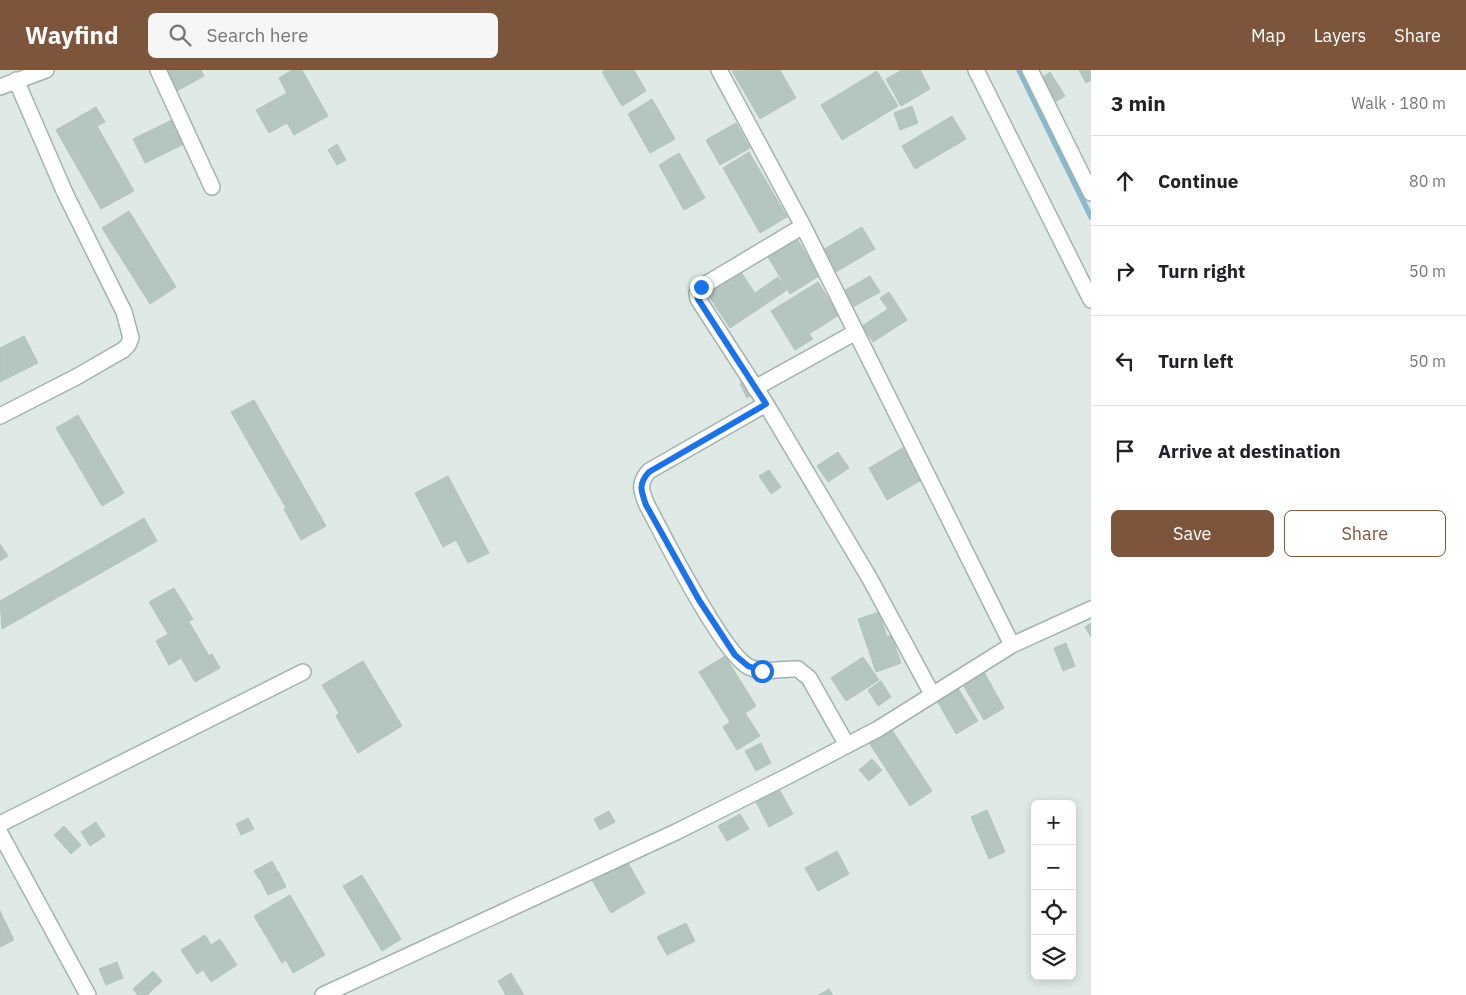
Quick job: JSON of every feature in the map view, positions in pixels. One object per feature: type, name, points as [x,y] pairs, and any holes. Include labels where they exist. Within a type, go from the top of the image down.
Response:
[{"type":"street","points":[[0,87],[46,70]]},
{"type":"street","points":[[158,70],[212,186]]},
{"type":"street","points":[[719,70],[803,226],[1012,645]]},
{"type":"street","points":[[976,70],[1091,300]]},
{"type":"street","points":[[1030,70],[1091,193]]},
{"type":"street","points":[[0,416],[78,376],[122,350],[128,345],[130,338],[128,323],[120,301],[65,193],[16,80]]},
{"type":"street","points":[[803,226],[701,287],[697,293],[704,311],[766,404],[870,579],[932,694]]},
{"type":"street","points":[[755,388],[856,332]]},
{"type":"street","points":[[766,404],[649,472],[641,480],[640,489],[646,505],[699,600],[735,655],[748,666],[762,671],[798,669],[809,678],[846,745]]},
{"type":"street","points":[[323,995],[676,832],[878,728],[1012,645],[1091,609]]},
{"type":"street","points":[[0,824],[302,672]]},
{"type":"street","points":[[0,833],[88,995]]},
{"type":"building","points":[[166,70],[201,70],[204,76],[177,91]]},
{"type":"building","points":[[292,70],[302,70],[328,116],[294,135],[287,123],[269,133],[256,110],[287,93],[279,78]]},
{"type":"building","points":[[606,70],[634,70],[646,91],[622,106],[602,72]]},
{"type":"building","points":[[780,70],[796,98],[760,119],[732,71]]},
{"type":"building","points":[[902,70],[920,70],[930,89],[901,106],[886,79]]},
{"type":"building","points":[[1079,70],[1091,70],[1091,80],[1086,83]]},
{"type":"building","points":[[877,71],[898,106],[842,140],[821,105]]},
{"type":"building","points":[[1050,72],[1065,96],[1049,106],[1034,83]]},
{"type":"building","points":[[652,99],[675,139],[650,153],[628,114]]},
{"type":"building","points":[[912,106],[918,123],[900,130],[894,113]]},
{"type":"building","points":[[96,107],[105,122],[97,126],[134,191],[101,209],[56,130]]},
{"type":"building","points":[[952,116],[966,139],[915,169],[902,146]]},
{"type":"building","points":[[176,118],[188,142],[145,163],[133,139]]},
{"type":"building","points":[[736,123],[750,148],[720,165],[706,140]]},
{"type":"building","points":[[337,144],[346,160],[337,165],[328,150]]},
{"type":"building","points":[[749,152],[787,217],[760,233],[723,168]]},
{"type":"building","points":[[679,153],[705,198],[684,210],[659,165]]},
{"type":"building","points":[[129,211],[176,287],[150,304],[102,228]]},
{"type":"building","points":[[862,227],[875,249],[834,273],[821,251]]},
{"type":"building","points":[[793,232],[819,276],[790,294],[764,250]]},
{"type":"building","points":[[734,262],[755,293],[778,277],[787,290],[730,328],[701,284]]},
{"type":"building","points":[[870,276],[880,292],[851,308],[842,292]]},
{"type":"building","points":[[818,282],[839,315],[809,334],[813,339],[795,350],[771,311]]},
{"type":"building","points":[[889,292],[907,320],[873,342],[862,326],[888,309],[880,298]]},
{"type":"building","points":[[24,336],[38,363],[0,382],[0,348]]},
{"type":"building","points":[[752,377],[759,391],[747,398],[740,384]]},
{"type":"building","points":[[254,400],[326,526],[301,540],[284,509],[286,508],[231,412]]},
{"type":"building","points":[[78,415],[124,493],[102,506],[56,428]]},
{"type":"building","points":[[906,446],[925,478],[887,500],[869,468]]},
{"type":"building","points":[[838,452],[849,468],[828,482],[817,466]]},
{"type":"building","points":[[769,470],[781,487],[771,494],[759,476]]},
{"type":"building","points":[[448,476],[489,553],[468,563],[456,540],[443,547],[415,493]]},
{"type":"building","points":[[144,518],[157,541],[2,629],[0,601]]},
{"type":"building","points":[[0,544],[8,556],[0,561]]},
{"type":"building","points":[[174,588],[193,619],[168,634],[149,602]]},
{"type":"building","points":[[879,612],[887,637],[891,635],[901,663],[876,672],[858,619]]},
{"type":"building","points":[[189,622],[209,656],[212,654],[220,668],[195,682],[181,658],[169,665],[156,641]]},
{"type":"building","points":[[1091,623],[1091,637],[1085,627]]},
{"type":"building","points":[[1066,643],[1075,666],[1063,671],[1054,648]]},
{"type":"building","points":[[725,656],[756,706],[745,713],[760,736],[737,750],[723,727],[730,722],[699,672]]},
{"type":"building","points":[[863,657],[879,680],[846,701],[831,678]]},
{"type":"building","points":[[363,661],[402,726],[358,753],[336,716],[339,713],[322,685]]},
{"type":"building","points":[[984,672],[1004,708],[984,720],[963,685]]},
{"type":"building","points":[[881,681],[891,697],[878,706],[868,690]]},
{"type":"building","points":[[956,685],[978,721],[956,734],[935,697]]},
{"type":"building","points":[[890,727],[932,791],[910,806],[868,741]]},
{"type":"building","points":[[761,743],[771,763],[756,771],[745,751]]},
{"type":"building","points":[[872,759],[882,770],[869,781],[859,770]]},
{"type":"building","points":[[779,789],[793,814],[769,827],[756,802]]},
{"type":"building","points":[[987,810],[1005,852],[989,859],[971,817]]},
{"type":"building","points":[[609,811],[615,822],[600,830],[594,819]]},
{"type":"building","points":[[740,814],[749,829],[727,841],[718,826]]},
{"type":"building","points":[[248,818],[254,829],[241,835],[236,824]]},
{"type":"building","points":[[96,822],[105,836],[90,846],[81,832]]},
{"type":"building","points":[[64,826],[81,845],[71,854],[54,835]]},
{"type":"building","points":[[837,851],[849,874],[818,891],[805,868]]},
{"type":"building","points":[[272,861],[277,870],[259,879],[254,871]]},
{"type":"building","points":[[627,861],[645,893],[611,913],[592,880]]},
{"type":"building","points":[[278,871],[286,887],[268,895],[260,879]]},
{"type":"building","points":[[362,875],[401,939],[382,951],[343,886]]},
{"type":"building","points":[[290,895],[325,955],[293,973],[286,960],[282,963],[254,916]]},
{"type":"building","points":[[0,911],[14,940],[0,947]]},
{"type":"building","points":[[686,923],[695,941],[667,955],[657,937]]},
{"type":"building","points":[[205,935],[211,945],[220,939],[237,965],[211,982],[203,970],[197,974],[181,950]]},
{"type":"building","points":[[117,962],[123,978],[106,985],[99,969]]},
{"type":"building","points":[[153,971],[162,981],[147,995],[138,995],[133,989]]},
{"type":"building","points":[[511,973],[524,995],[506,995],[498,981]]},
{"type":"building","points":[[829,989],[833,995],[818,995]]},
{"type":"waterway","points":[[1019,70],[1091,217]]},
{"type":"route","points":[[701,287],[697,293],[704,311],[766,404],[649,472],[641,480],[640,489],[646,505],[699,600],[735,655],[748,666],[762,671]]}]
